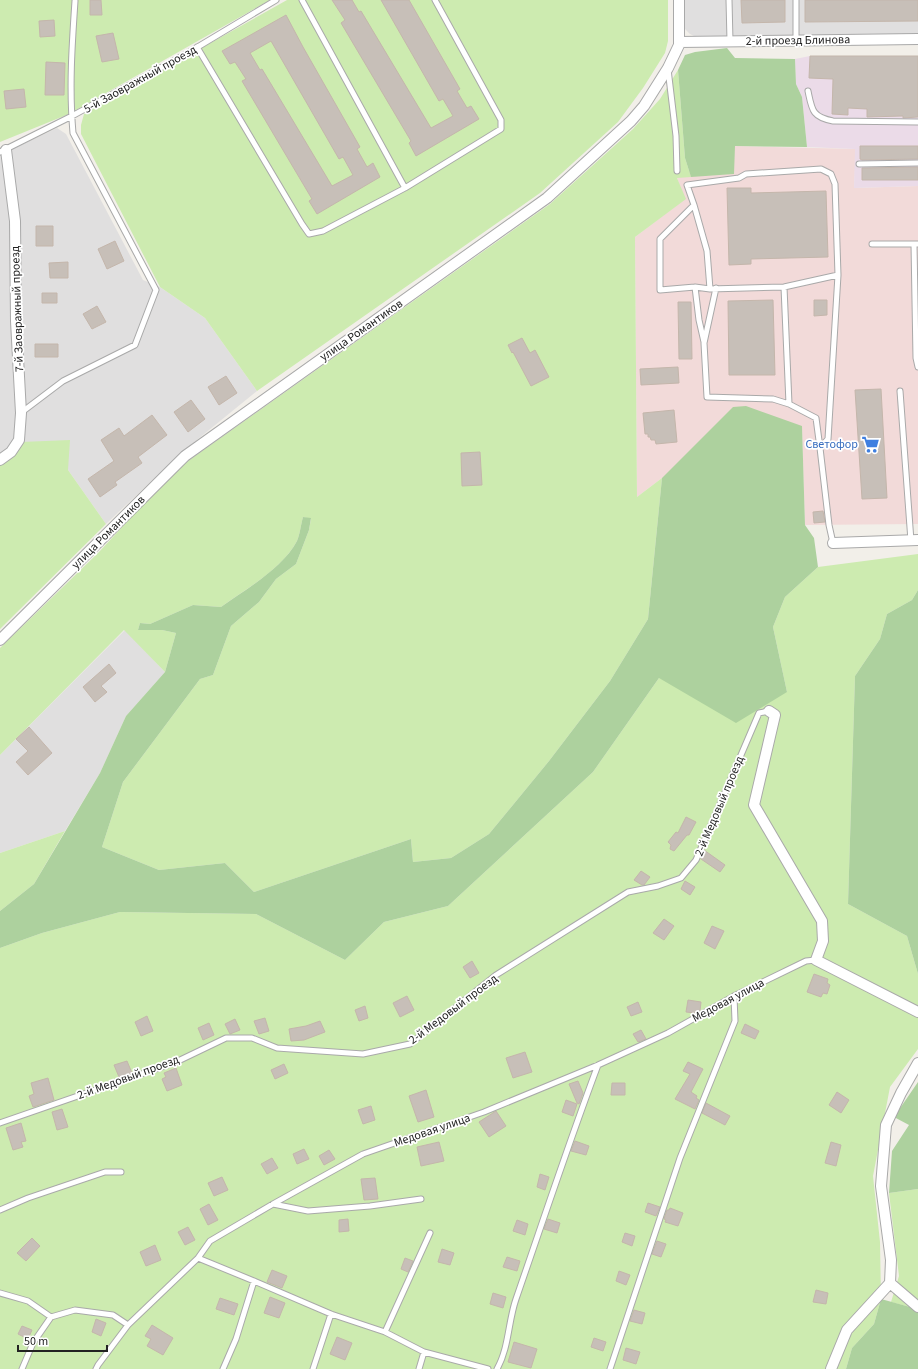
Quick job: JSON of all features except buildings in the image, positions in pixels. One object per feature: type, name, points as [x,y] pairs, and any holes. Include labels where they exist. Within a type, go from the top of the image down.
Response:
[{"type":"street","name":"улица Романтиков","points":[[0,640],[185,456],[547,198],[631,121],[644,106],[668,68],[679,45],[679,0]]},
{"type":"street","name":"2-й проезд Блинова","points":[[679,42],[918,39]]},
{"type":"street","name":"7-й Заовражный проезд","points":[[0,460],[11,452],[19,440],[21,413],[16,321],[15,221],[3,151]]},
{"type":"street","points":[[833,543],[914,541]]},
{"type":"street","points":[[769,711],[774,715],[754,805],[822,921],[823,942],[816,960],[918,1012]]},
{"type":"street","points":[[831,1369],[847,1330],[890,1283],[891,1260],[881,1186],[886,1125],[901,1093],[918,1063]]},
{"type":"street","points":[[890,1283],[918,1306]]},
{"type":"lane","name":"5-й Заовражный проезд","points":[[3,151],[72,116],[197,47],[276,0]]},
{"type":"lane","points":[[302,0],[405,188]]},
{"type":"lane","points":[[197,47],[309,234],[323,231],[405,188],[501,130],[501,120],[435,0]]},
{"type":"lane","points":[[729,0],[730,41]]},
{"type":"lane","points":[[796,0],[796,40]]},
{"type":"lane","points":[[21,413],[63,381],[136,345],[156,290],[73,132],[72,59],[75,1]]},
{"type":"lane","points":[[668,68],[676,136],[677,171]]},
{"type":"lane","points":[[808,91],[812,108],[815,114],[822,119],[833,121],[918,122]]},
{"type":"lane","points":[[859,164],[918,163]]},
{"type":"lane","points":[[710,288],[707,251],[687,185],[739,178],[746,174],[821,169],[832,174],[835,184],[838,275],[828,439],[820,448]]},
{"type":"lane","points":[[694,205],[660,239],[660,290],[784,287],[838,275]]},
{"type":"lane","points":[[872,244],[916,244],[916,358],[918,367]]},
{"type":"lane","points":[[784,287],[789,404]]},
{"type":"lane","points":[[695,288],[699,320],[704,343],[707,397],[773,399],[789,404],[816,418],[829,525],[833,543]]},
{"type":"lane","points":[[704,343],[716,288]]},
{"type":"lane","points":[[900,391],[914,541]]},
{"type":"lane","name":"2-й Медовый проезд","points":[[0,1123],[176,1062],[226,1038],[252,1038],[277,1048],[363,1054],[410,1044],[496,975],[628,892],[658,886],[681,878],[696,860],[759,713],[769,711]]},
{"type":"lane","name":"Медовая улица","points":[[96,1369],[128,1325],[198,1258],[210,1241],[272,1204],[363,1154],[484,1112],[598,1065],[668,1033],[734,996],[806,961],[816,960]]},
{"type":"lane","points":[[610,1369],[680,1158],[735,1021],[734,996]]},
{"type":"lane","points":[[497,1369],[502,1360],[514,1306],[598,1065]]},
{"type":"lane","points":[[0,1210],[28,1198],[105,1172],[121,1172]]},
{"type":"lane","points":[[272,1204],[308,1211],[370,1206],[421,1199]]},
{"type":"lane","points":[[385,1332],[430,1233]]},
{"type":"lane","points":[[198,1258],[331,1314],[385,1332],[424,1352],[488,1369]]},
{"type":"lane","points":[[223,1369],[236,1339],[254,1281]]},
{"type":"lane","points":[[0,1293],[28,1301],[51,1318]]},
{"type":"lane","points":[[22,1369],[33,1343],[51,1318],[75,1310],[113,1315],[128,1325]]},
{"type":"lane","points":[[313,1369],[331,1314]]},
{"type":"lane","points":[[419,1369],[424,1352]]},
{"type":"shaded area","points":[[685,0],[918,0],[918,35],[696,37],[685,29]]},
{"type":"shaded area","points":[[810,56],[918,56],[918,186],[854,188],[855,149],[807,147],[802,97],[796,84],[795,59]]},
{"type":"shaded area","points":[[57,128],[66,134],[143,280],[160,287],[205,318],[257,391],[182,452],[106,524],[68,470],[0,455],[0,155]]},
{"type":"shaded area","points":[[735,146],[856,149],[854,188],[918,186],[918,524],[805,525],[802,427],[662,478],[637,497],[635,237],[685,199],[677,178]]},
{"type":"shaded area","points":[[125,630],[165,672],[126,716],[100,773],[65,831],[0,853],[0,755]]},
{"type":"green space","points":[[0,0],[270,0],[69,114],[0,142]]},
{"type":"green space","points":[[287,0],[668,0],[668,41],[665,53],[643,88],[618,122],[540,193],[257,391],[205,318],[160,287],[81,134],[81,125],[84,114]]},
{"type":"green space","points":[[727,48],[735,58],[795,59],[796,84],[802,97],[807,147],[735,146],[734,174],[691,177],[685,158],[678,70],[685,55],[695,52]]},
{"type":"green space","points":[[678,70],[685,158],[691,177],[677,178],[686,199],[635,237],[637,497],[662,478],[648,619],[610,681],[549,761],[489,834],[451,858],[413,862],[411,839],[254,892],[225,863],[159,870],[102,847],[123,782],[200,679],[213,675],[231,626],[259,602],[276,579],[296,564],[309,530],[311,519],[303,517],[297,541],[273,570],[221,607],[193,605],[150,624],[140,623],[138,630],[162,630],[176,633],[165,672],[124,630],[0,755],[0,648],[99,552],[162,484],[188,461],[550,204],[633,129],[660,99]]},
{"type":"green space","points":[[746,406],[802,426],[805,525],[814,538],[818,567],[785,597],[773,627],[787,692],[736,723],[659,678],[593,772],[448,906],[384,922],[345,960],[256,914],[120,912],[42,933],[0,948],[0,911],[34,884],[100,773],[126,716],[165,672],[176,633],[162,630],[138,630],[140,623],[150,624],[193,605],[221,607],[263,578],[282,561],[297,541],[303,517],[311,518],[309,530],[296,564],[276,579],[259,602],[231,626],[213,675],[200,679],[123,782],[102,847],[159,870],[225,863],[254,892],[411,839],[413,862],[451,858],[489,834],[549,761],[610,681],[648,619],[662,478],[733,407]]},
{"type":"green space","points":[[70,440],[68,470],[106,524],[0,629],[0,455],[21,442]]},
{"type":"green space","points":[[918,554],[918,590],[912,600],[887,614],[880,639],[855,676],[848,904],[907,936],[918,974],[918,1049],[890,1087],[873,1176],[880,1242],[881,1299],[874,1324],[852,1348],[846,1369],[0,1369],[0,948],[42,933],[120,912],[256,914],[345,960],[384,922],[448,906],[593,772],[659,678],[787,692],[773,627],[785,597],[818,567]]},
{"type":"green space","points":[[918,590],[918,974],[907,936],[848,904],[855,676],[880,639],[887,614],[912,600]]},
{"type":"green space","points":[[65,831],[34,884],[0,911],[0,853]]},
{"type":"green space","points":[[918,1082],[918,1189],[889,1193],[892,1151],[909,1125],[894,1117]]},
{"type":"green space","points":[[918,1189],[918,1308],[891,1302],[899,1276],[889,1193]]},
{"type":"green space","points":[[881,1299],[918,1308],[918,1369],[846,1369],[852,1348],[874,1324]]},
{"type":"place","name":"Светофор","points":[[871,444]]}]
